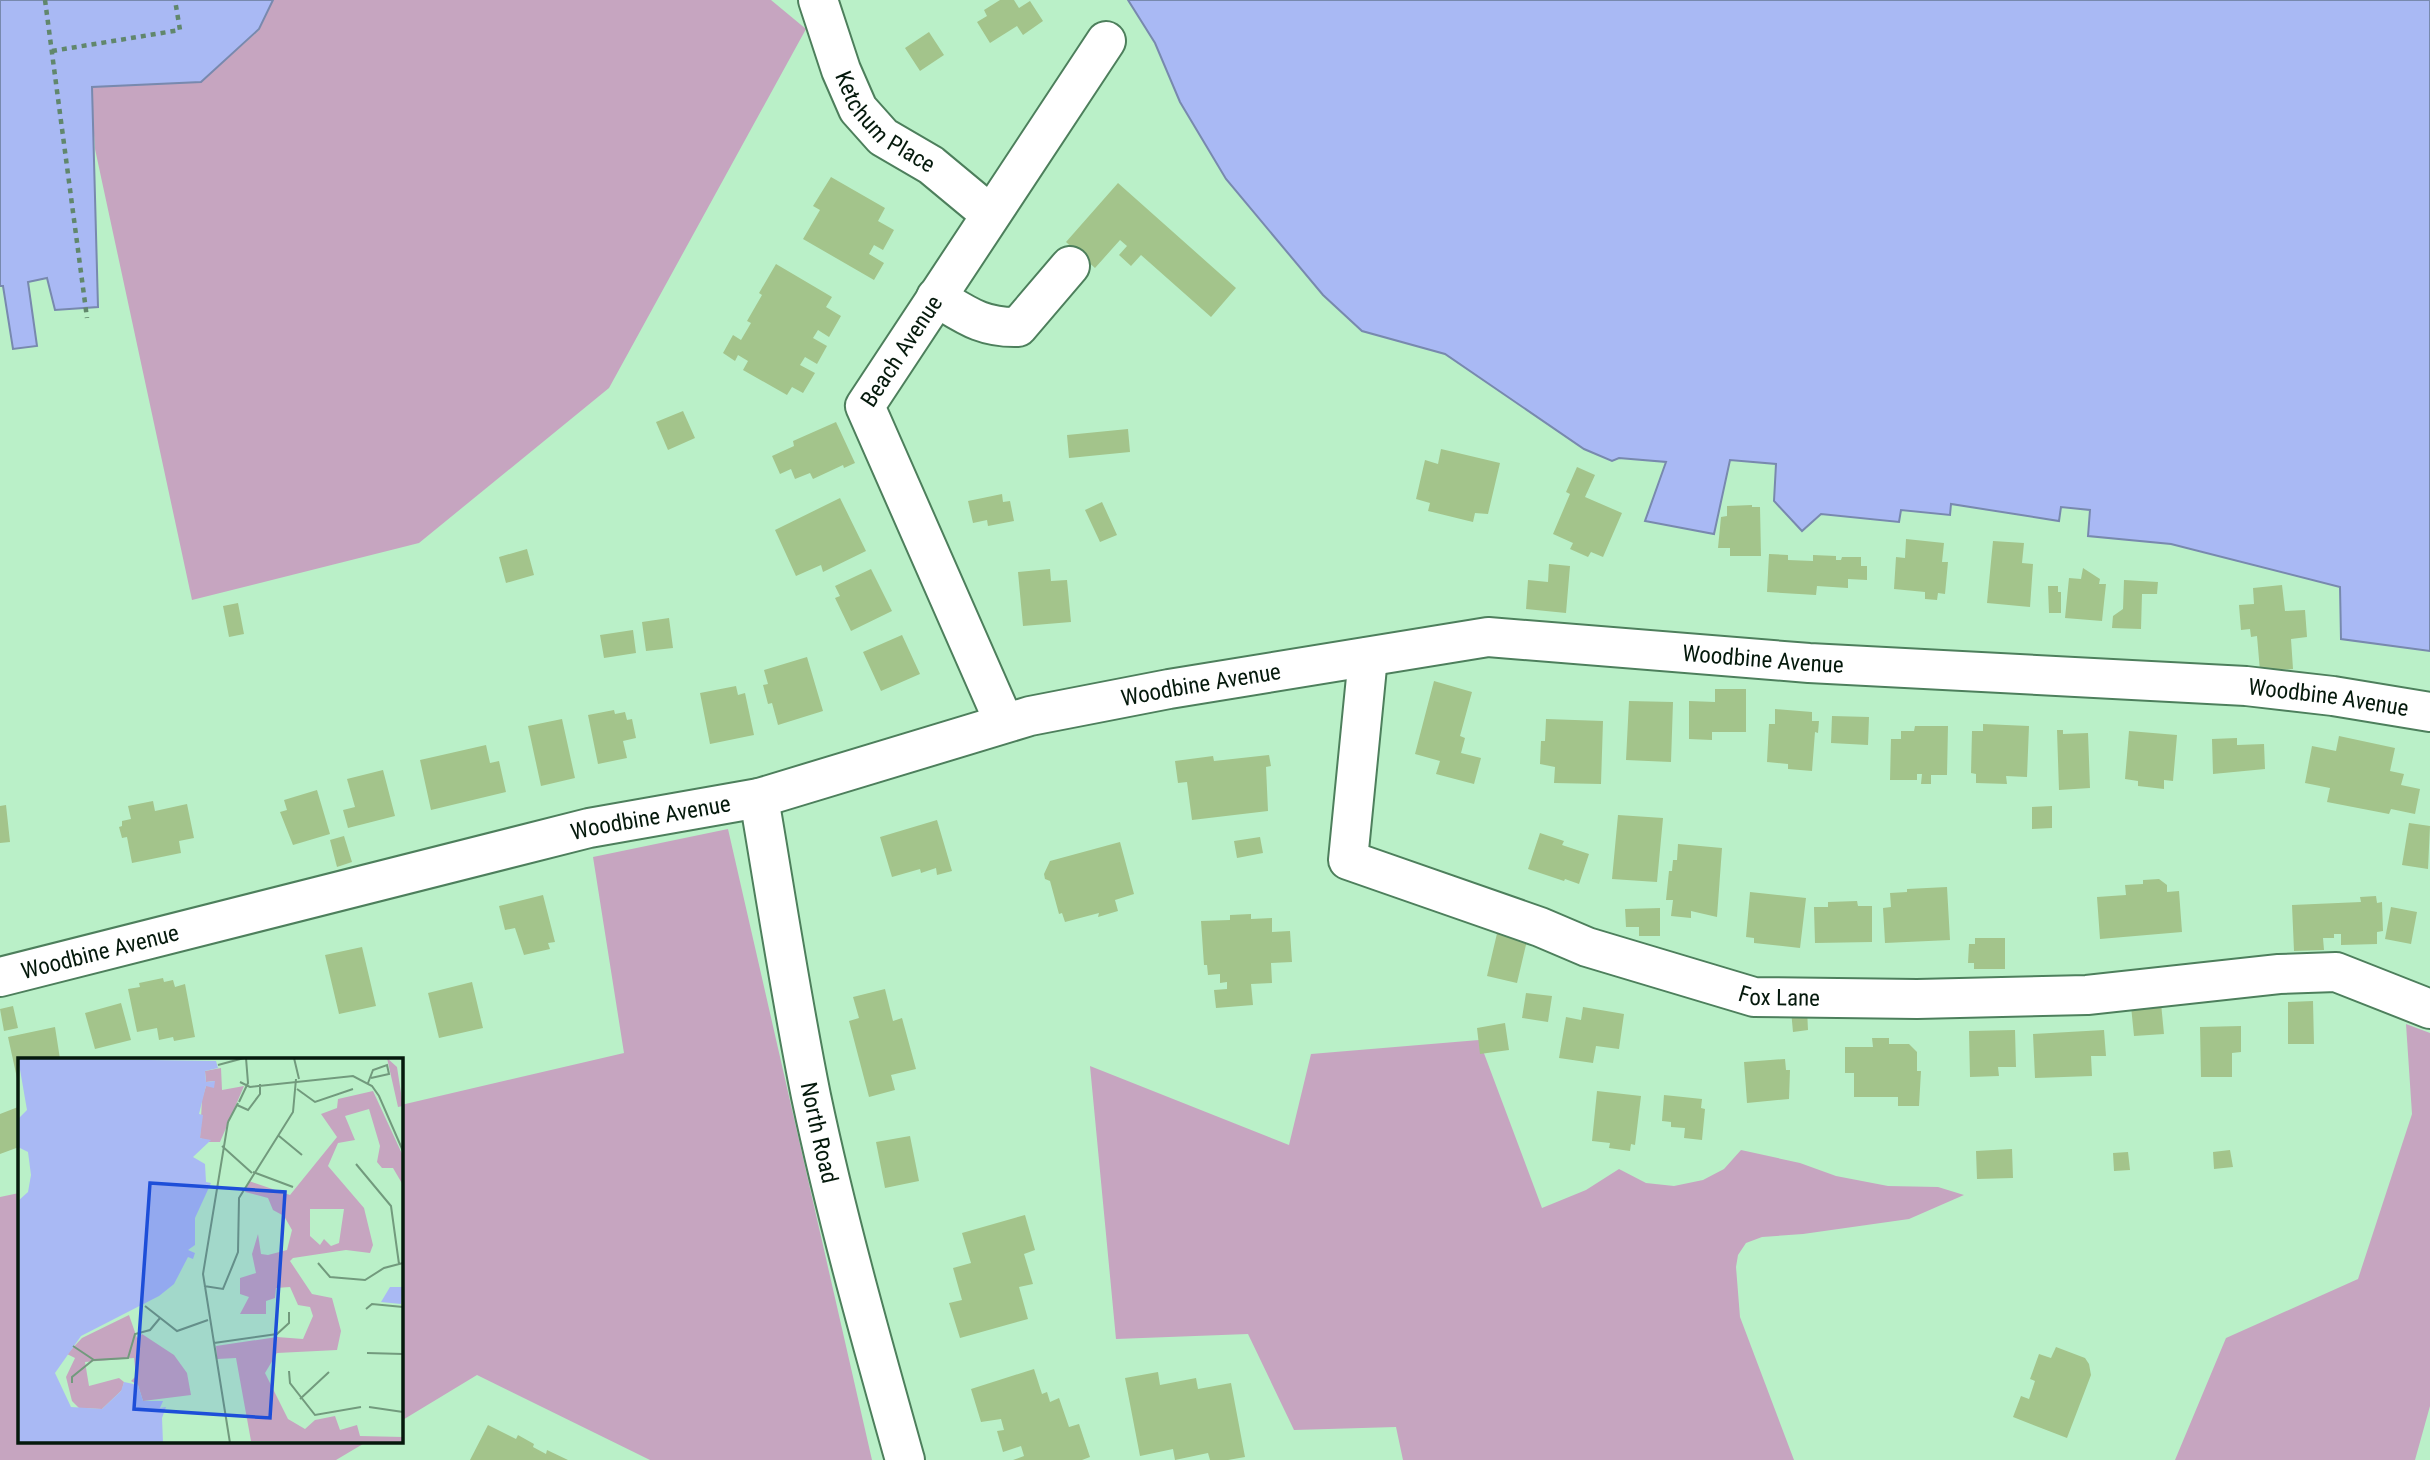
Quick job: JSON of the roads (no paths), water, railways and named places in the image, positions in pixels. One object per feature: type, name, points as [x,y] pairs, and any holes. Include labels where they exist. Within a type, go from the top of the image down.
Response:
[{"type":"street","name":"Ketchum Place","points":[[818,0],[858,109],[883,137],[930,165],[990,214]]},
{"type":"street","name":"Beach Avenue","points":[[1004,722],[865,406],[1106,41]]},
{"type":"street","points":[[936,297],[993,327],[1018,327],[1070,266]]},
{"type":"street","name":"Woodbine Avenue","points":[[0,977],[589,828],[759,798],[1004,722],[1129,696],[1488,637],[1810,663],[2246,686],[2333,696],[2430,712]]},
{"type":"street","name":"Fox Lane","points":[[1368,657],[1348,860],[1540,927],[1587,947],[1754,997],[1917,999],[2087,995],[2279,974],[2336,972],[2430,1009]]},
{"type":"street","name":"North Road","points":[[759,798],[790,985],[812,1097],[834,1196],[905,1460]]},
{"type":"water","points":[[0,0],[273,0],[259,29],[201,82],[92,87],[98,307],[55,310],[47,278],[28,282],[37,346],[13,349],[3,286],[0,286]]},
{"type":"water","points":[[1128,0],[2430,0],[2430,651],[2341,639],[2340,587],[2171,544],[2088,536],[2090,510],[2061,507],[2059,521],[1951,504],[1950,515],[1901,510],[1899,522],[1821,514],[1802,531],[1774,501],[1776,464],[1730,460],[1714,534],[1645,521],[1666,462],[1619,458],[1612,461],[1584,449],[1445,354],[1362,331],[1323,295],[1226,179],[1180,102],[1155,43]]}]
